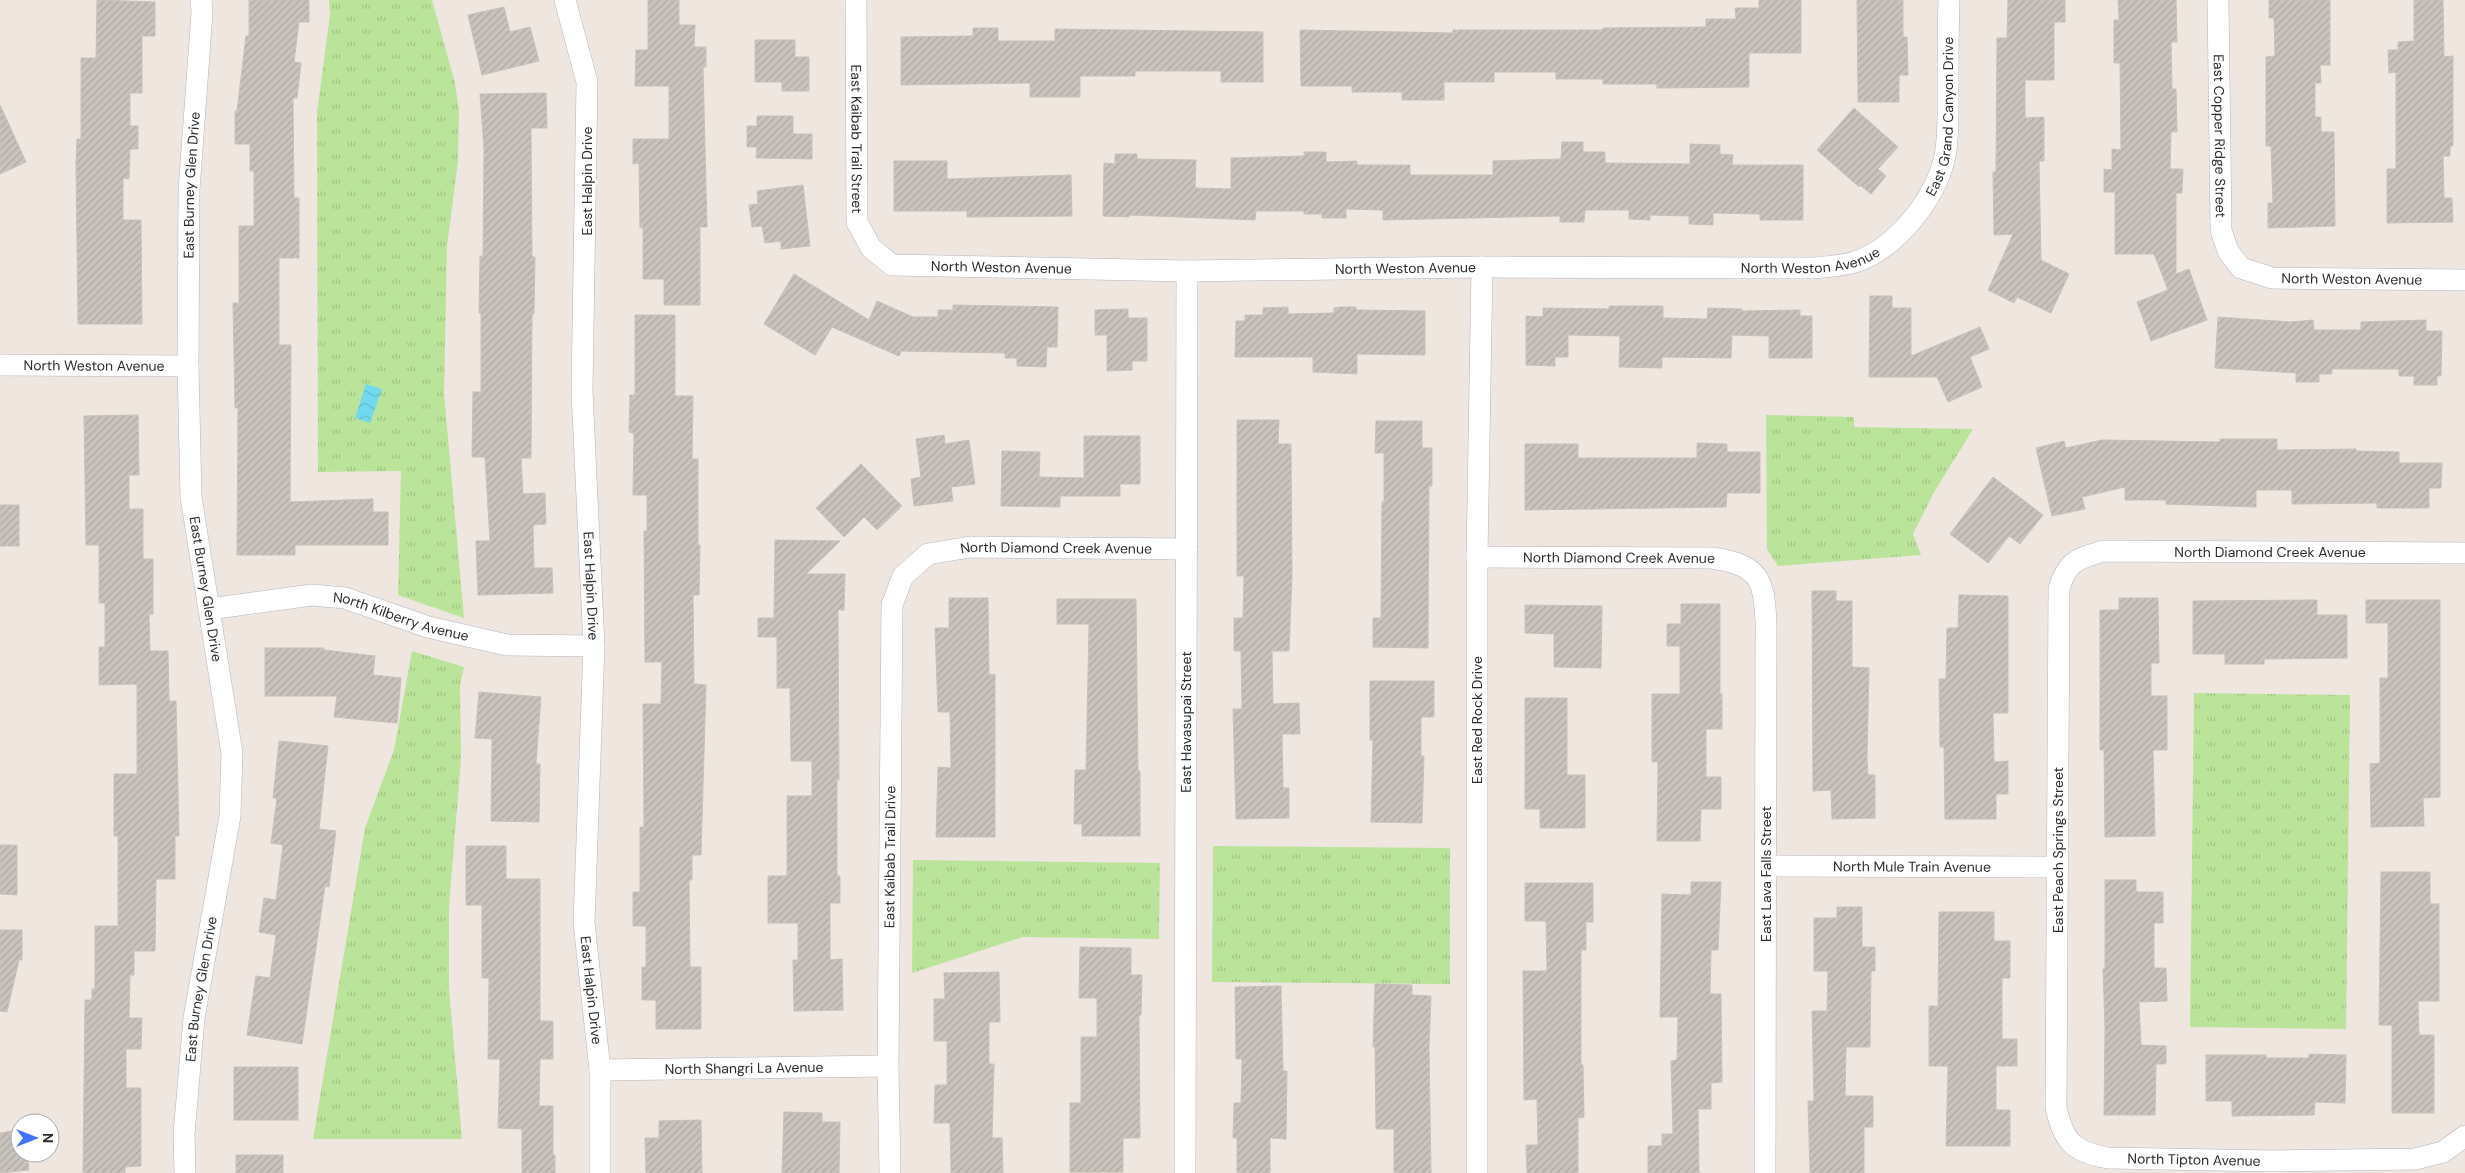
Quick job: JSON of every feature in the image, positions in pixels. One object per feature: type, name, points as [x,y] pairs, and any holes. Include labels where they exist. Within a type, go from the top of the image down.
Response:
[{"type":"street","name":"East Burney Glen Drive","points":[[185,1173],[184,1134],[194,1018],[230,816],[232,753],[191,497],[188,366],[189,190],[202,13],[201,0]]},
{"type":"street","name":"East Halpin Drive","points":[[565,0],[587,82],[586,242],[582,392],[594,646],[584,922],[600,1070],[600,1173]]},
{"type":"street","name":"East Kaibab Trail Street","points":[[856,0],[857,222],[870,248],[892,265]]},
{"type":"street","name":"East Grand Canyon Drive","points":[[1908,224],[1930,195],[1944,156],[1948,132],[1948,0]]},
{"type":"street","name":"East Copper Ridge Street","points":[[2218,0],[2221,230],[2228,250],[2241,268]]},
{"type":"street","name":"North Weston Avenue","points":[[892,265],[1187,271],[1482,267],[1834,266],[1855,262],[1873,253],[1908,224]]},
{"type":"street","name":"East Red Rock Drive","points":[[1476,1173],[1477,556],[1482,267]]},
{"type":"street","name":"North Weston Avenue","points":[[2241,268],[2272,278],[2465,280]]},
{"type":"street","name":"East Havasupai Street","points":[[1185,1173],[1187,271]]},
{"type":"street","name":"North Weston Avenue","points":[[0,365],[188,366]]},
{"type":"street","name":"North Diamond Creek Avenue","points":[[928,554],[970,547],[1187,549]]},
{"type":"street","name":"North Diamond Creek Avenue","points":[[2076,559],[2103,552],[2465,554]]},
{"type":"street","name":"East Kaibab Trail Drive","points":[[890,1173],[888,1066],[892,606],[903,576],[928,554]]},
{"type":"street","name":"North Diamond Creek Avenue","points":[[1477,556],[1712,558],[1743,565],[1756,577]]},
{"type":"street","name":"East Peach Springs Street","points":[[2070,1144],[2060,1127],[2056,1107],[2059,589],[2064,573],[2076,559]]},
{"type":"street","name":"East Lava Falls Street","points":[[1756,577],[1763,586],[1765,601],[1767,866],[1765,1173]]},
{"type":"street","name":"North Kilberry Avenue","points":[[209,609],[312,595],[345,598],[428,627],[507,645],[594,646]]},
{"type":"street","name":"North Mule Train Avenue","points":[[1767,866],[2058,867]]},
{"type":"street","name":"North Shangri La Avenue","points":[[600,1070],[888,1066]]},
{"type":"street","name":"North Tipton Avenue","points":[[2070,1144],[2088,1154],[2108,1158],[2272,1167],[2415,1159],[2443,1152],[2465,1136]]},
{"type":"green space","points":[[329,0],[432,0],[455,83],[459,110],[458,161],[447,247],[444,393],[464,618],[398,595],[401,471],[318,472],[317,112],[330,15]]},
{"type":"green space","points":[[1766,415],[1854,417],[1854,427],[1973,429],[1933,494],[1913,534],[1921,555],[1778,566],[1767,549]]},
{"type":"green space","points":[[412,651],[464,667],[460,685],[461,759],[449,907],[449,989],[462,1139],[313,1139],[365,828],[394,750]]},
{"type":"green space","points":[[2194,693],[2350,695],[2346,1029],[2190,1027]]},
{"type":"green space","points":[[1213,846],[1450,848],[1450,984],[1212,982]]},
{"type":"green space","points":[[913,860],[1160,863],[1159,939],[1023,937],[912,973]]},
{"type":"water","points":[[366,384],[382,389],[370,423],[355,418]]},
{"type":"building","points":[[97,0],[155,2],[155,36],[142,36],[142,93],[130,93],[130,126],[138,126],[138,149],[130,149],[129,179],[123,178],[123,220],[141,220],[142,324],[78,324],[76,164],[77,139],[81,139],[81,58],[96,58]]},
{"type":"building","points":[[249,0],[309,0],[309,22],[299,22],[294,62],[301,63],[297,98],[293,98],[294,198],[299,198],[299,258],[279,258],[279,345],[291,345],[290,502],[373,499],[373,512],[388,512],[388,545],[295,545],[295,555],[237,555],[238,408],[235,408],[233,303],[239,303],[239,226],[254,226],[254,171],[250,171],[250,144],[235,144],[235,111],[237,111],[246,36],[249,36]]},
{"type":"building","points":[[648,0],[679,0],[679,25],[695,25],[694,47],[706,47],[706,67],[703,67],[707,227],[700,227],[700,305],[664,305],[664,279],[643,279],[643,227],[640,228],[639,163],[633,164],[633,139],[669,139],[669,86],[635,86],[636,50],[648,50]]},
{"type":"building","points":[[1759,0],[1801,0],[1801,53],[1749,53],[1749,87],[1657,88],[1657,84],[1603,84],[1603,79],[1556,79],[1556,72],[1494,72],[1494,82],[1444,82],[1444,100],[1402,100],[1402,92],[1352,92],[1352,86],[1301,86],[1300,30],[1453,33],[1453,30],[1603,30],[1603,28],[1706,27],[1706,19],[1736,19],[1735,8],[1759,8]]},
{"type":"building","points":[[1857,0],[1903,0],[1903,37],[1907,37],[1908,75],[1899,75],[1899,102],[1858,102]]},
{"type":"building","points":[[2008,0],[2065,0],[2065,22],[2054,22],[2054,80],[2025,80],[2025,118],[2044,117],[2044,161],[2039,161],[2041,260],[2069,274],[2051,313],[2017,297],[2014,303],[1988,290],[2013,234],[1994,235],[1993,172],[1996,172],[1997,38],[2007,38]]},
{"type":"building","points":[[2118,0],[2176,0],[2177,42],[2171,42],[2172,89],[2176,89],[2177,132],[2171,132],[2170,169],[2183,169],[2182,193],[2176,193],[2176,274],[2189,269],[2207,320],[2151,341],[2137,302],[2168,290],[2154,254],[2115,254],[2115,192],[2104,192],[2104,169],[2112,170],[2112,149],[2121,150],[2120,63],[2114,63],[2114,20],[2119,20]]},
{"type":"building","points":[[2269,0],[2330,0],[2330,65],[2320,65],[2321,83],[2315,83],[2315,117],[2321,117],[2321,132],[2334,132],[2335,226],[2268,228],[2268,203],[2273,203],[2271,146],[2266,146],[2266,57],[2275,56],[2274,18],[2269,18]]},
{"type":"building","points":[[2414,0],[2443,0],[2444,57],[2453,56],[2453,146],[2450,146],[2450,156],[2443,156],[2444,198],[2452,198],[2453,222],[2387,223],[2387,169],[2396,169],[2396,72],[2389,73],[2388,50],[2398,50],[2398,42],[2414,41]]},
{"type":"building","points":[[504,7],[510,32],[530,27],[539,61],[482,75],[468,15]]},
{"type":"building","points":[[973,28],[998,28],[998,41],[1055,41],[1055,29],[1263,32],[1263,82],[1221,82],[1221,71],[1135,71],[1135,76],[1080,76],[1080,97],[1030,97],[1030,83],[901,85],[901,37],[973,36]]},
{"type":"building","points":[[755,40],[795,40],[795,57],[809,57],[809,91],[782,91],[782,82],[755,82]]},
{"type":"building","points":[[546,93],[547,128],[531,128],[532,257],[535,257],[534,314],[532,314],[531,458],[521,458],[523,494],[545,493],[546,524],[533,525],[534,568],[552,568],[553,593],[478,595],[476,541],[490,541],[485,457],[472,457],[473,392],[481,392],[481,313],[479,313],[480,256],[483,256],[484,148],[480,94]]},
{"type":"building","points":[[0,105],[26,162],[0,174]]},
{"type":"building","points":[[1854,108],[1898,147],[1878,169],[1886,176],[1871,194],[1860,185],[1859,187],[1817,150]]},
{"type":"building","points":[[757,116],[793,116],[793,134],[812,134],[812,159],[756,158],[757,147],[747,147],[747,126],[757,126]]},
{"type":"building","points":[[1562,142],[1583,142],[1583,152],[1605,152],[1605,163],[1690,164],[1690,144],[1720,145],[1720,154],[1733,155],[1732,165],[1803,165],[1803,220],[1760,220],[1760,214],[1713,213],[1713,225],[1689,224],[1689,216],[1650,215],[1650,220],[1629,219],[1629,210],[1585,210],[1584,222],[1560,222],[1560,216],[1383,220],[1383,210],[1346,209],[1346,218],[1322,218],[1322,214],[1304,214],[1304,211],[1256,211],[1255,220],[1130,215],[1129,217],[1103,216],[1104,163],[1115,164],[1115,154],[1137,154],[1137,159],[1196,160],[1195,188],[1231,189],[1231,158],[1304,156],[1304,152],[1326,152],[1326,162],[1357,161],[1357,165],[1410,165],[1410,175],[1493,175],[1493,161],[1561,159]]},
{"type":"building","points":[[894,161],[947,161],[947,179],[1071,175],[1072,216],[967,217],[967,211],[894,211]]},
{"type":"building","points":[[803,185],[810,246],[781,249],[781,241],[765,243],[762,226],[752,227],[749,205],[758,204],[757,191]]},
{"type":"building","points":[[794,274],[869,320],[877,301],[913,317],[938,317],[938,310],[953,310],[953,305],[1058,307],[1057,347],[1047,347],[1046,367],[1017,366],[1017,358],[1005,358],[1005,353],[901,351],[899,356],[832,327],[815,355],[764,324]]},
{"type":"building","points":[[1870,296],[1892,296],[1892,308],[1911,308],[1911,356],[1980,327],[1989,349],[1970,357],[1982,387],[1948,402],[1937,377],[1869,377]]},
{"type":"building","points":[[1609,306],[1663,306],[1663,318],[1707,319],[1708,308],[1742,309],[1742,311],[1800,310],[1800,316],[1812,316],[1812,358],[1769,358],[1769,336],[1732,335],[1731,358],[1662,357],[1662,368],[1619,367],[1620,336],[1568,335],[1568,357],[1555,357],[1555,366],[1526,365],[1526,316],[1543,317],[1543,308],[1609,309]]},
{"type":"building","points":[[1288,307],[1288,314],[1334,313],[1334,308],[1340,307],[1356,307],[1356,310],[1425,311],[1425,355],[1357,354],[1357,374],[1313,372],[1313,357],[1235,357],[1236,321],[1245,321],[1245,315],[1263,315],[1263,308]]},
{"type":"building","points":[[1128,309],[1128,318],[1147,318],[1147,361],[1132,361],[1132,370],[1107,371],[1107,335],[1095,335],[1095,310]]},
{"type":"building","points":[[635,315],[675,315],[675,396],[693,396],[692,459],[698,459],[698,545],[700,545],[699,595],[693,595],[694,684],[706,685],[701,855],[692,855],[692,880],[689,880],[690,967],[701,967],[701,1029],[656,1029],[656,1000],[642,1000],[642,967],[646,967],[646,926],[633,926],[633,892],[640,892],[640,827],[644,827],[643,704],[661,704],[662,662],[645,662],[644,531],[647,531],[647,495],[633,495],[634,433],[629,432],[630,395],[635,395]]},
{"type":"building","points":[[2218,317],[2291,322],[2313,320],[2314,330],[2361,330],[2361,322],[2426,320],[2426,331],[2442,331],[2441,376],[2437,376],[2437,385],[2414,385],[2414,376],[2399,376],[2399,369],[2332,369],[2332,374],[2319,374],[2319,382],[2296,382],[2296,373],[2215,368]]},
{"type":"building","points":[[138,415],[139,475],[129,475],[129,509],[143,509],[143,559],[153,559],[153,614],[149,614],[150,651],[168,651],[169,701],[176,701],[179,836],[175,836],[175,879],[156,879],[155,951],[134,951],[134,975],[130,975],[129,1018],[142,1018],[141,1049],[126,1049],[126,1088],[141,1088],[141,1166],[125,1167],[125,1173],[83,1173],[85,1000],[92,1000],[92,989],[95,989],[95,926],[118,926],[118,836],[114,836],[114,774],[137,774],[137,684],[99,685],[99,647],[105,647],[105,603],[99,603],[99,545],[86,545],[84,416]]},
{"type":"building","points":[[1237,420],[1279,420],[1278,444],[1291,444],[1292,576],[1289,651],[1272,651],[1273,704],[1299,703],[1300,734],[1282,734],[1283,788],[1289,788],[1289,818],[1236,819],[1233,709],[1242,709],[1241,651],[1234,651],[1234,618],[1243,618],[1244,576],[1237,576]]},
{"type":"building","points":[[1376,421],[1422,421],[1422,448],[1432,448],[1432,486],[1429,486],[1428,648],[1373,647],[1373,618],[1381,618],[1382,502],[1384,502],[1384,453],[1375,453]]},
{"type":"building","points":[[944,435],[945,444],[969,440],[975,484],[951,487],[953,501],[914,506],[911,479],[921,477],[916,439]]},
{"type":"building","points":[[1084,436],[1140,436],[1140,484],[1120,484],[1120,496],[1060,496],[1060,507],[1001,506],[1002,451],[1040,452],[1039,477],[1084,478]]},
{"type":"building","points":[[2220,439],[2277,439],[2277,450],[2356,449],[2356,451],[2399,452],[2399,463],[2442,463],[2441,488],[2429,488],[2429,508],[2377,508],[2377,503],[2292,504],[2292,490],[2256,490],[2256,507],[2166,504],[2166,500],[2125,500],[2125,487],[2082,497],[2085,509],[2052,516],[2036,448],[2064,441],[2066,448],[2102,440],[2220,442]]},
{"type":"building","points":[[1697,443],[1727,444],[1727,452],[1760,452],[1760,493],[1727,493],[1726,507],[1525,510],[1525,444],[1578,444],[1578,458],[1697,458]]},
{"type":"building","points":[[861,464],[902,506],[877,530],[864,517],[844,537],[816,508]]},
{"type":"building","points":[[1993,477],[2043,515],[2020,544],[2009,536],[1988,563],[1950,534]]},
{"type":"building","points":[[0,505],[19,505],[19,546],[0,546]]},
{"type":"building","points":[[775,540],[840,541],[806,574],[845,574],[844,610],[838,610],[839,780],[837,780],[837,876],[840,876],[840,903],[830,903],[830,960],[842,959],[843,1010],[794,1011],[793,960],[798,960],[798,923],[768,923],[768,876],[787,876],[787,796],[812,796],[812,761],[791,761],[790,688],[777,688],[777,637],[758,637],[758,618],[774,618]]},
{"type":"building","points":[[1812,591],[1836,591],[1836,601],[1852,601],[1852,667],[1869,668],[1867,758],[1868,775],[1875,775],[1875,818],[1832,819],[1831,790],[1813,791]]},
{"type":"building","points":[[1959,595],[2008,596],[2008,713],[1993,713],[1994,762],[2008,761],[2008,794],[1996,794],[1996,819],[1945,819],[1944,747],[1940,747],[1939,679],[1946,679],[1947,628],[1958,628]]},
{"type":"building","points":[[949,598],[988,598],[989,675],[995,674],[995,837],[936,837],[938,767],[951,768],[950,712],[938,712],[935,628],[949,628]]},
{"type":"building","points":[[2119,598],[2158,598],[2159,663],[2151,663],[2151,696],[2167,696],[2167,750],[2153,750],[2155,836],[2105,837],[2104,750],[2100,750],[2100,610],[2119,610]]},
{"type":"building","points":[[1057,599],[1136,599],[1140,836],[1082,836],[1082,824],[1074,824],[1075,770],[1086,770],[1089,624],[1057,624]]},
{"type":"building","points":[[2317,600],[2317,615],[2347,615],[2347,658],[2264,659],[2264,664],[2225,664],[2225,654],[2193,654],[2193,601]]},
{"type":"building","points":[[2366,600],[2440,600],[2440,797],[2423,798],[2424,826],[2371,827],[2370,764],[2380,763],[2380,678],[2388,678],[2388,623],[2366,623]]},
{"type":"building","points":[[1681,604],[1720,604],[1722,729],[1706,729],[1706,777],[1721,777],[1721,809],[1701,809],[1700,841],[1657,841],[1658,762],[1652,762],[1652,694],[1680,694],[1680,646],[1667,646],[1667,624],[1681,624]]},
{"type":"building","points":[[1525,605],[1602,606],[1601,668],[1554,667],[1554,634],[1525,633]]},
{"type":"building","points":[[265,648],[324,648],[324,650],[375,656],[373,675],[401,678],[397,723],[334,717],[337,696],[265,696]]},
{"type":"building","points":[[1370,681],[1434,681],[1434,717],[1421,717],[1421,756],[1424,756],[1422,823],[1371,822],[1373,740],[1370,740]]},
{"type":"building","points":[[479,692],[541,697],[536,764],[540,764],[539,822],[491,821],[492,739],[475,738]]},
{"type":"building","points":[[1525,698],[1567,698],[1567,775],[1585,775],[1585,828],[1540,828],[1540,809],[1525,809]]},
{"type":"building","points":[[279,741],[328,746],[319,829],[336,831],[329,887],[325,886],[302,1044],[247,1035],[256,976],[270,978],[276,935],[259,932],[264,898],[276,900],[283,845],[271,843],[277,798],[273,798]]},
{"type":"building","points":[[0,845],[17,845],[17,895],[0,894]]},
{"type":"building","points":[[466,846],[506,846],[506,879],[540,879],[540,1021],[553,1021],[553,1059],[540,1059],[539,1106],[553,1106],[555,1173],[522,1173],[522,1129],[498,1128],[500,1059],[488,1059],[489,978],[482,978],[482,905],[466,905]]},
{"type":"building","points":[[2381,872],[2430,872],[2430,904],[2439,904],[2439,1001],[2418,1001],[2419,1035],[2434,1035],[2434,1113],[2392,1113],[2392,1025],[2379,1025]]},
{"type":"building","points":[[2105,880],[2136,880],[2136,892],[2163,892],[2163,923],[2154,923],[2154,968],[2166,968],[2167,1001],[2139,1002],[2141,1045],[2166,1046],[2166,1064],[2156,1064],[2155,1115],[2104,1115],[2105,1028],[2103,969],[2105,969]]},
{"type":"building","points":[[1691,882],[1721,882],[1718,950],[1711,950],[1710,994],[1721,994],[1722,1082],[1711,1083],[1711,1109],[1698,1109],[1699,1173],[1648,1173],[1648,1146],[1662,1146],[1662,1134],[1673,1134],[1671,1061],[1677,1060],[1678,1017],[1660,1017],[1662,894],[1691,895]]},
{"type":"building","points":[[1525,883],[1593,883],[1593,922],[1586,922],[1586,950],[1581,950],[1581,1065],[1583,1065],[1584,1117],[1578,1118],[1578,1173],[1527,1173],[1526,1145],[1538,1145],[1537,1099],[1524,1100],[1523,971],[1547,971],[1546,921],[1525,921]]},
{"type":"building","points":[[1837,907],[1862,907],[1862,947],[1875,947],[1875,971],[1871,971],[1870,1047],[1846,1047],[1845,1096],[1873,1096],[1873,1127],[1864,1127],[1864,1173],[1810,1173],[1808,1101],[1814,1101],[1812,1011],[1827,1011],[1828,971],[1814,971],[1814,918],[1837,918]]},
{"type":"building","points":[[1939,912],[1994,912],[1994,941],[2010,941],[2010,978],[2002,978],[2002,1039],[2017,1039],[2017,1066],[1996,1066],[1996,1110],[2010,1110],[2010,1146],[1946,1146],[1948,1066],[1929,1066],[1929,1006],[1938,1006]]},
{"type":"building","points":[[0,930],[22,930],[22,960],[19,960],[7,1012],[0,1011]]},
{"type":"building","points":[[1080,947],[1131,948],[1131,975],[1142,975],[1141,1015],[1139,1015],[1140,1138],[1123,1138],[1123,1172],[1070,1172],[1070,1103],[1081,1103],[1081,1037],[1097,1037],[1097,998],[1079,998]]},
{"type":"building","points":[[999,972],[1000,1022],[989,1022],[989,1064],[994,1064],[992,1138],[1002,1138],[1003,1173],[951,1173],[950,1123],[934,1123],[935,1085],[947,1085],[947,1041],[934,1041],[934,999],[945,999],[944,973]]},
{"type":"building","points":[[1375,984],[1412,985],[1412,995],[1431,996],[1429,1048],[1431,1173],[1394,1173],[1394,1129],[1376,1129],[1375,1047],[1373,1047]]},
{"type":"building","points":[[1281,986],[1283,1071],[1287,1071],[1286,1139],[1270,1138],[1270,1173],[1237,1173],[1237,1138],[1233,1138],[1234,1103],[1241,1103],[1242,1059],[1236,1059],[1235,987]]},
{"type":"building","points":[[2309,1054],[2346,1055],[2345,1103],[2315,1102],[2314,1115],[2232,1116],[2232,1101],[2206,1101],[2206,1055],[2266,1055],[2266,1058],[2309,1058]]},
{"type":"building","points":[[234,1067],[298,1067],[298,1120],[234,1120]]},
{"type":"building","points":[[784,1112],[822,1113],[822,1122],[840,1122],[839,1173],[782,1173]]},
{"type":"building","points":[[701,1120],[702,1173],[646,1173],[645,1138],[659,1138],[659,1121]]},
{"type":"building","points":[[10,1132],[10,1163],[28,1163],[29,1170],[0,1173],[0,1133]]},
{"type":"building","points":[[236,1155],[283,1155],[283,1173],[236,1173]]}]
